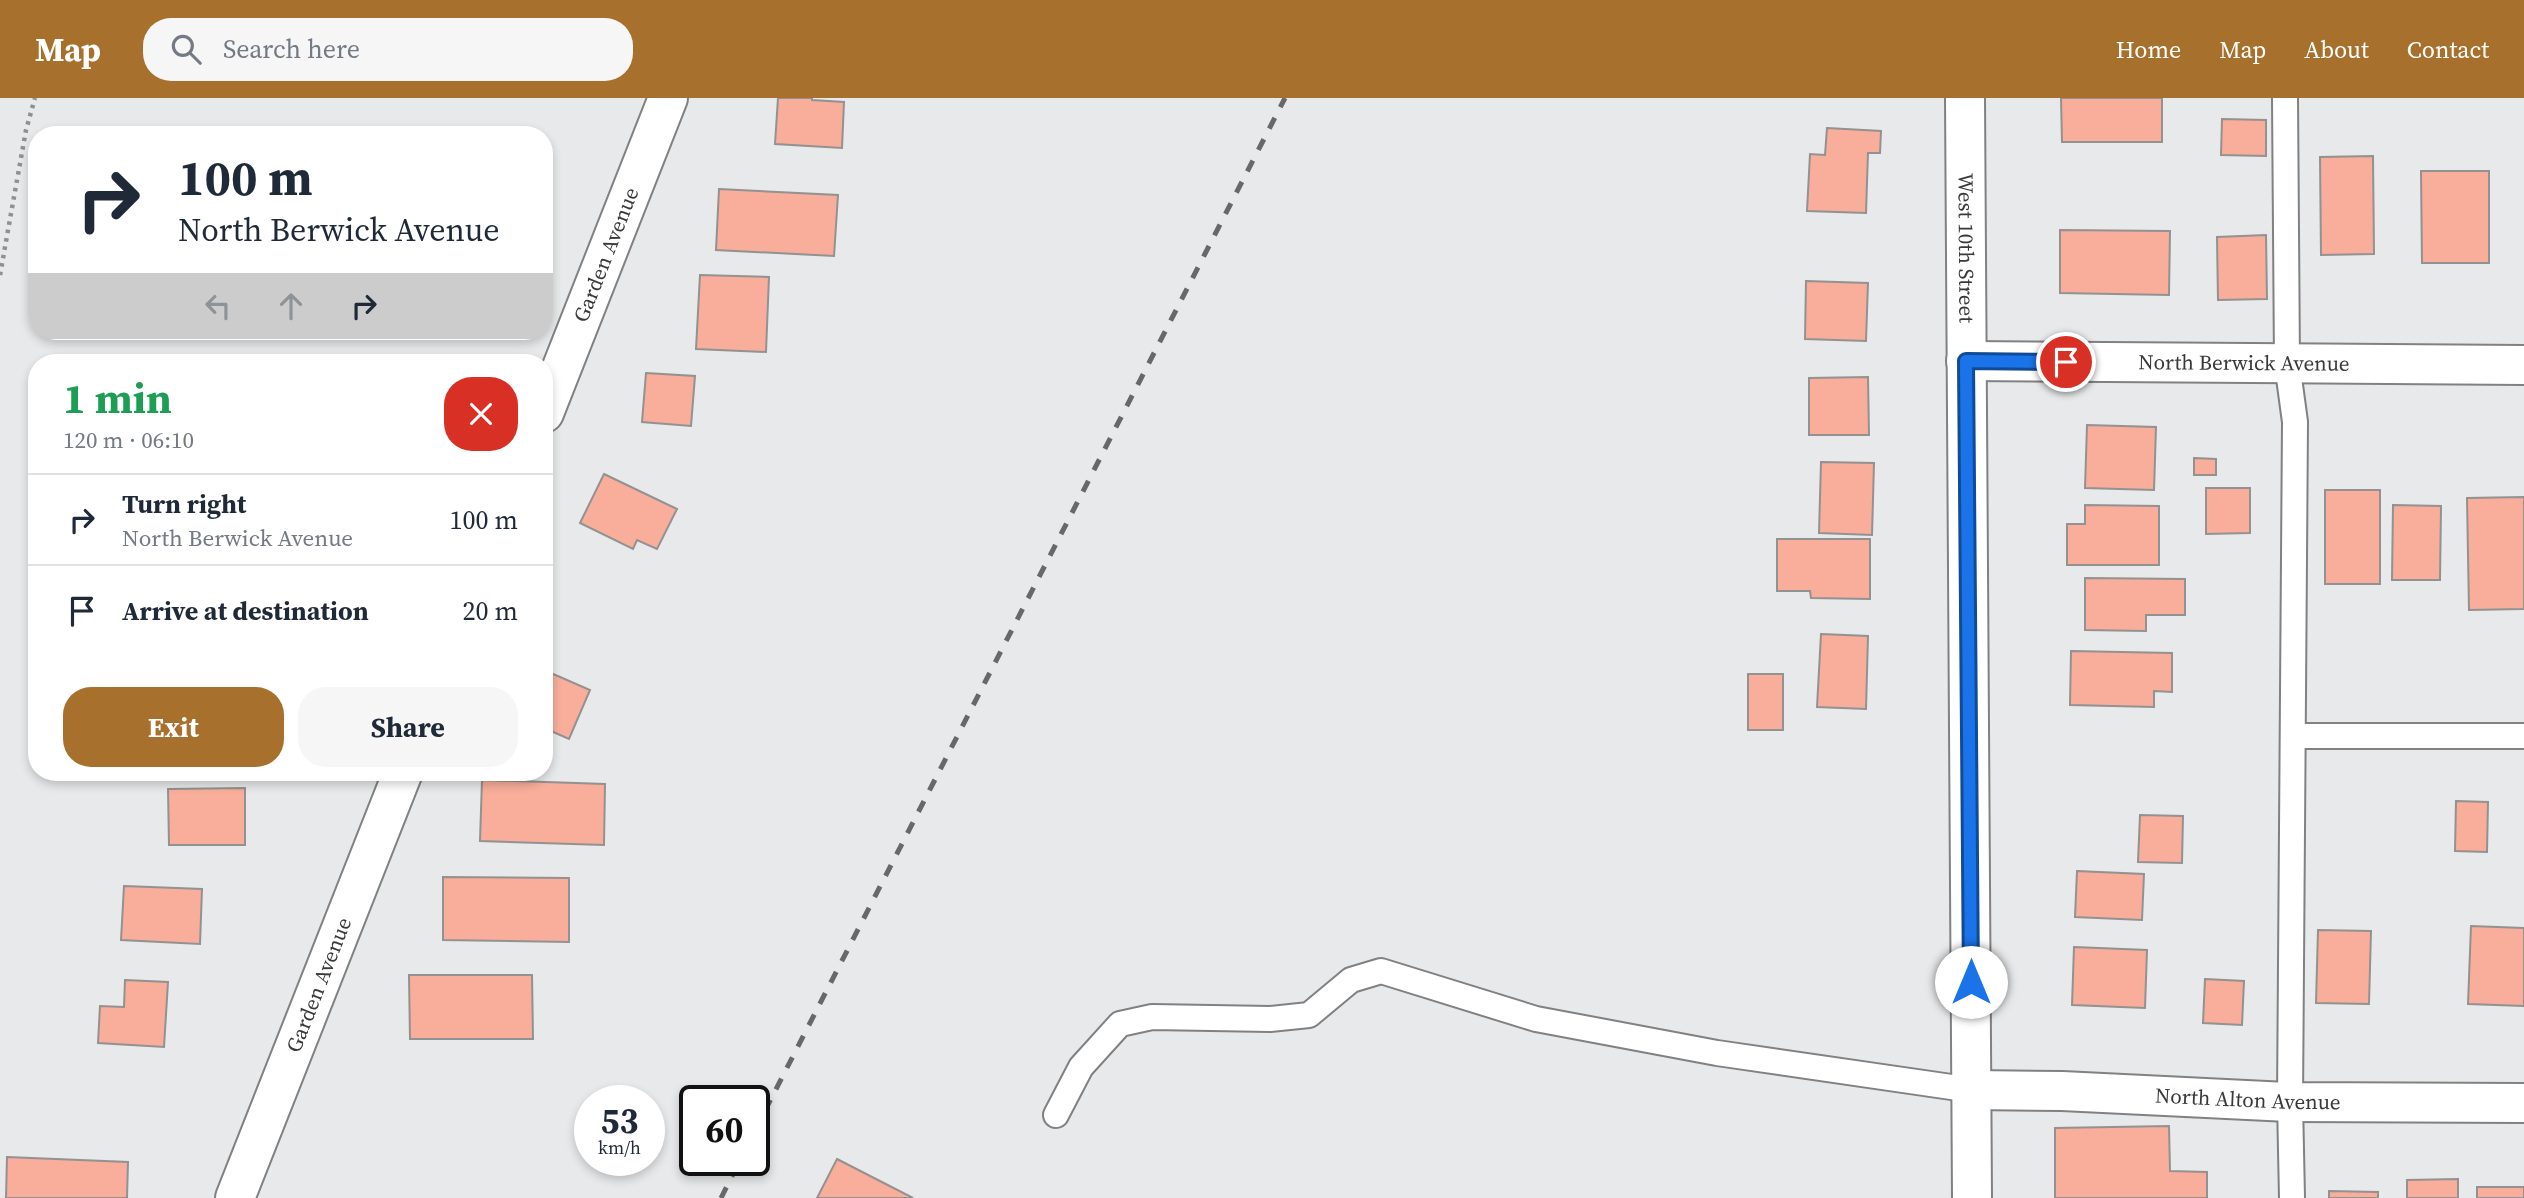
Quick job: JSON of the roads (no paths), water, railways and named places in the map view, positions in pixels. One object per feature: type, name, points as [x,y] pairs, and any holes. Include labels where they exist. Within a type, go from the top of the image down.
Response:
[{"type":"street","name":"Garden Avenue","points":[[553,390],[668,98]]},
{"type":"street","name":"West 10th Street","points":[[1965,98],[1972,1198]]},
{"type":"street","name":"North Berwick Avenue","points":[[1966,361],[2524,365]]},
{"type":"street","name":"Garden Avenue","points":[[234,1198],[399,781]]},
{"type":"street","name":"North Alton Avenue","points":[[1972,1090],[2062,1091],[2290,1102],[2524,1103]]},
{"type":"lane","points":[[2285,98],[2287,363],[2295,422],[2290,1102],[2292,1198]]},
{"type":"lane","points":[[2293,736],[2524,736]]},
{"type":"lane","points":[[1056,1115],[1081,1067],[1120,1024],[1152,1017],[1270,1019],[1309,1015],[1350,980],[1381,971],[1536,1019],[1717,1054],[1972,1090]]},
{"type":"railway","points":[[770,1101],[1285,98]]},
{"type":"railway","points":[[721,1198],[732,1176]]}]
